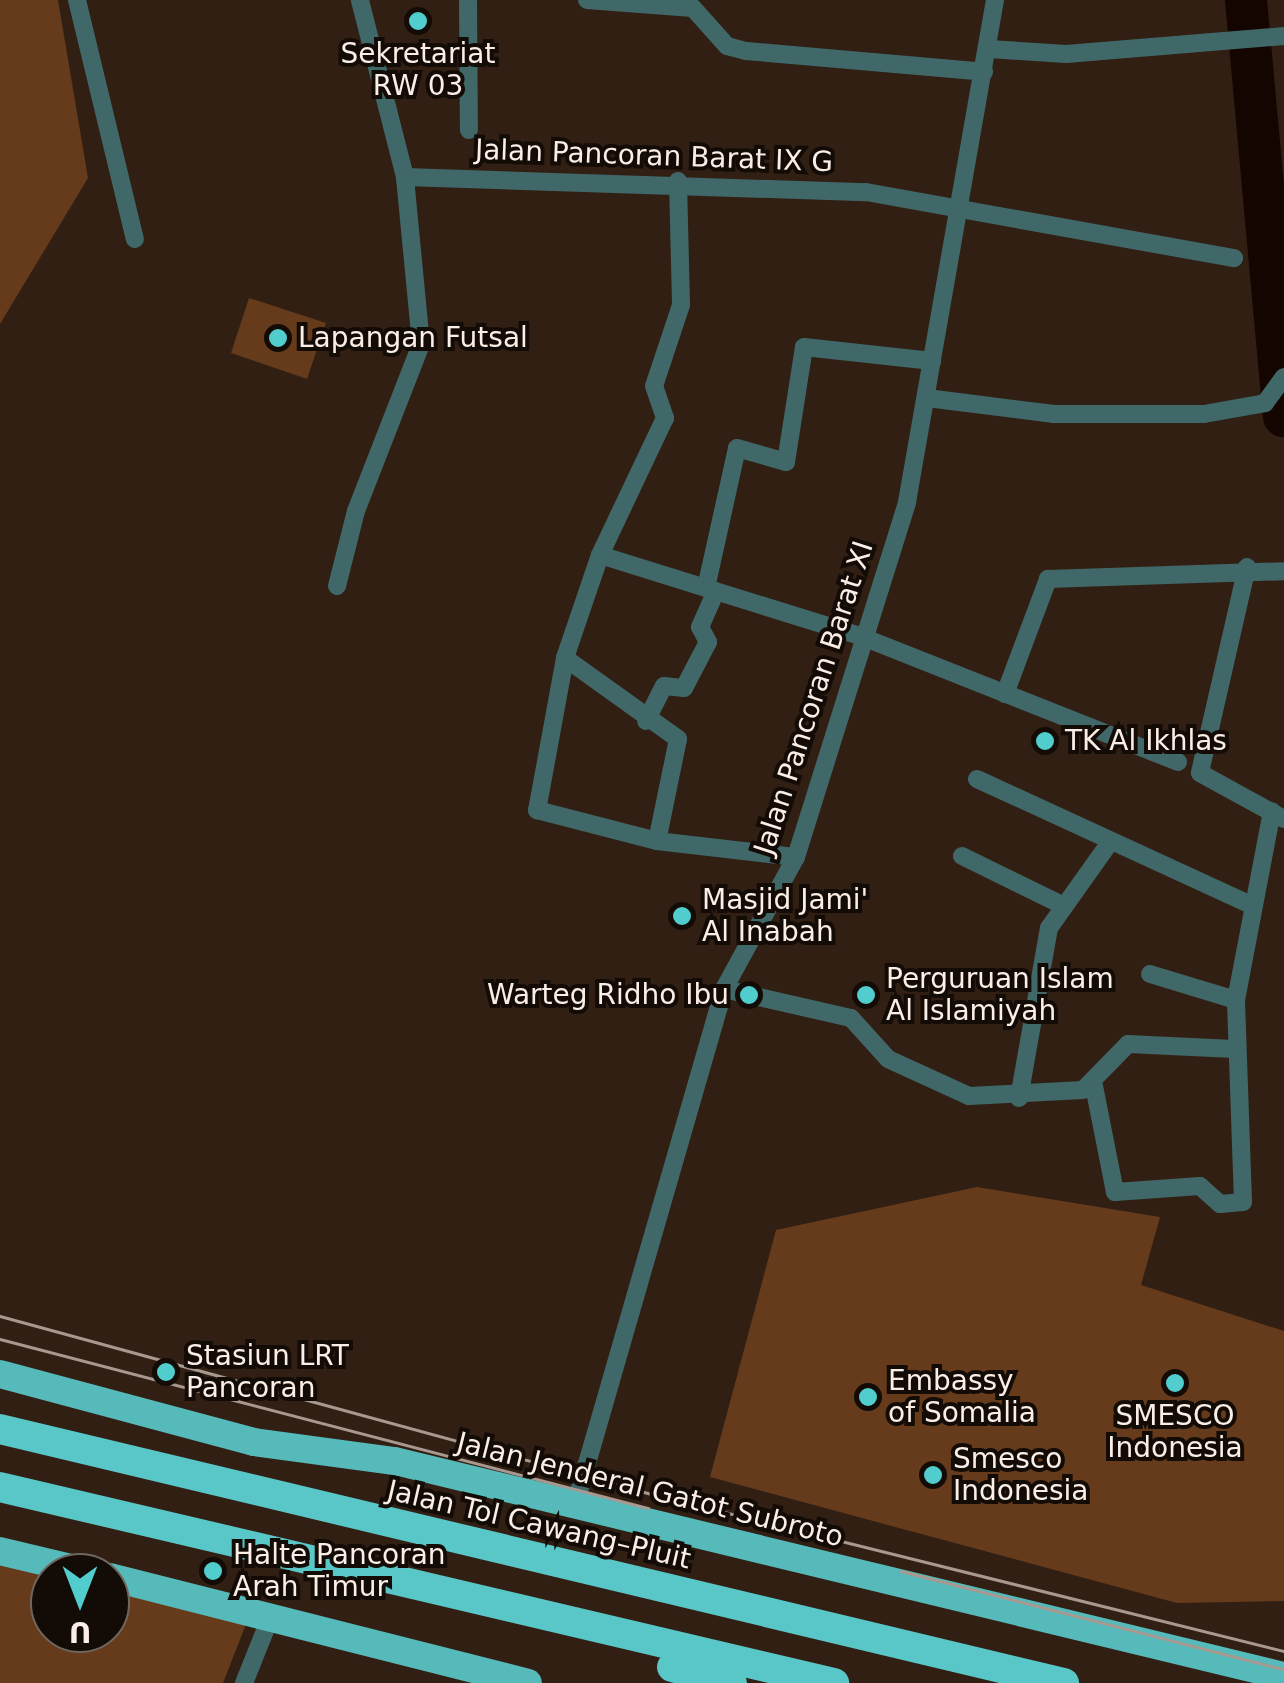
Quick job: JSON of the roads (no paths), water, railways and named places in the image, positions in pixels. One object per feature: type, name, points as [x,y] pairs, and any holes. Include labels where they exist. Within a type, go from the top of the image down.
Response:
[{"type":"highway","name":"Jalan Jenderal Gatot Subroto","points":[[0,1374],[254,1442],[395,1462],[1284,1676]]},
{"type":"highway","name":"Jalan Tol Cawang–Pluit","points":[[0,1429],[1064,1683]]},
{"type":"highway","points":[[0,1487],[440,1596],[834,1683]]},
{"type":"highway","points":[[0,1551],[30,1558]]},
{"type":"highway","points":[[130,1583],[528,1683]]},
{"type":"highway","points":[[440,1596],[732,1683]]},
{"type":"street","points":[[77,0],[135,239]]},
{"type":"street","points":[[337,586],[374,461],[418,369],[405,177],[360,0]]},
{"type":"street","points":[[468,0],[469,130]]},
{"type":"street","points":[[586,0],[693,8],[727,46],[746,51],[984,72]]},
{"type":"street","name":"Jalan Pancoran Barat XI","points":[[575,1506],[724,989],[796,857],[860,636],[907,502],[995,0]]},
{"type":"street","points":[[989,49],[1224,43],[1284,36]]},
{"type":"street","name":"Jalan Pancoran Barat IX G","points":[[405,177],[678,181],[960,205],[1234,258]]},
{"type":"street","points":[[678,181],[681,305],[654,386],[665,418],[600,555],[565,658],[537,810],[657,841],[796,857]]},
{"type":"street","points":[[646,720],[664,686],[684,688],[708,642],[700,627],[711,590],[737,448],[786,462],[804,347],[932,361]]},
{"type":"street","points":[[927,398],[1054,414],[1204,414],[1265,404],[1281,378]]},
{"type":"street","points":[[600,555],[860,636],[1178,762]]},
{"type":"street","points":[[1005,694],[1048,579],[1246,567],[1284,571]]},
{"type":"street","points":[[1234,1049],[1128,1044],[1111,1054],[1094,1086],[1115,1192],[1200,1186],[1220,1204],[1243,1202],[1234,1049],[1236,1000],[1250,905],[1278,815],[1200,773],[1246,567]]},
{"type":"street","points":[[565,658],[678,743],[657,841]]},
{"type":"street","points":[[977,778],[1108,845],[1250,905]]},
{"type":"street","points":[[1019,1098],[1040,958],[1064,906],[1108,845]]},
{"type":"street","points":[[962,856],[1064,906]]},
{"type":"street","points":[[1150,974],[1236,1000]]},
{"type":"street","points":[[724,989],[851,1018],[888,1059],[934,1083],[1019,1098],[1094,1086]]},
{"type":"street","points":[[244,1683],[271,1616]]},
{"type":"waterway","points":[[1246,0],[1284,416]]},
{"type":"tram line","points":[[0,1316],[648,1493],[1284,1651]]},
{"type":"tram line","points":[[0,1339],[648,1508]]},
{"type":"tram line","points":[[901,1571],[1284,1669]]},
{"type":"place","name":"Sekretariat RW 03","points":[[418,21]]},
{"type":"place","name":"Lapangan Futsal","points":[[278,338]]},
{"type":"place","name":"TK Al Ikhlas","points":[[1045,741]]},
{"type":"place","name":"Masjid Jami' Al Inabah","points":[[682,916]]},
{"type":"place","name":"Warteg Ridho Ibu","points":[[749,995]]},
{"type":"place","name":"Perguruan Islam Al Islamiyah","points":[[866,995]]},
{"type":"place","name":"Stasiun LRT Pancoran","points":[[166,1372]]},
{"type":"place","name":"SMESCO Indonesia","points":[[1175,1383]]},
{"type":"place","name":"Embassy of Somalia","points":[[868,1397]]},
{"type":"place","name":"Smesco Indonesia","points":[[933,1475]]},
{"type":"place","name":"Halte Pancoran Arah Timur","points":[[213,1571]]}]
